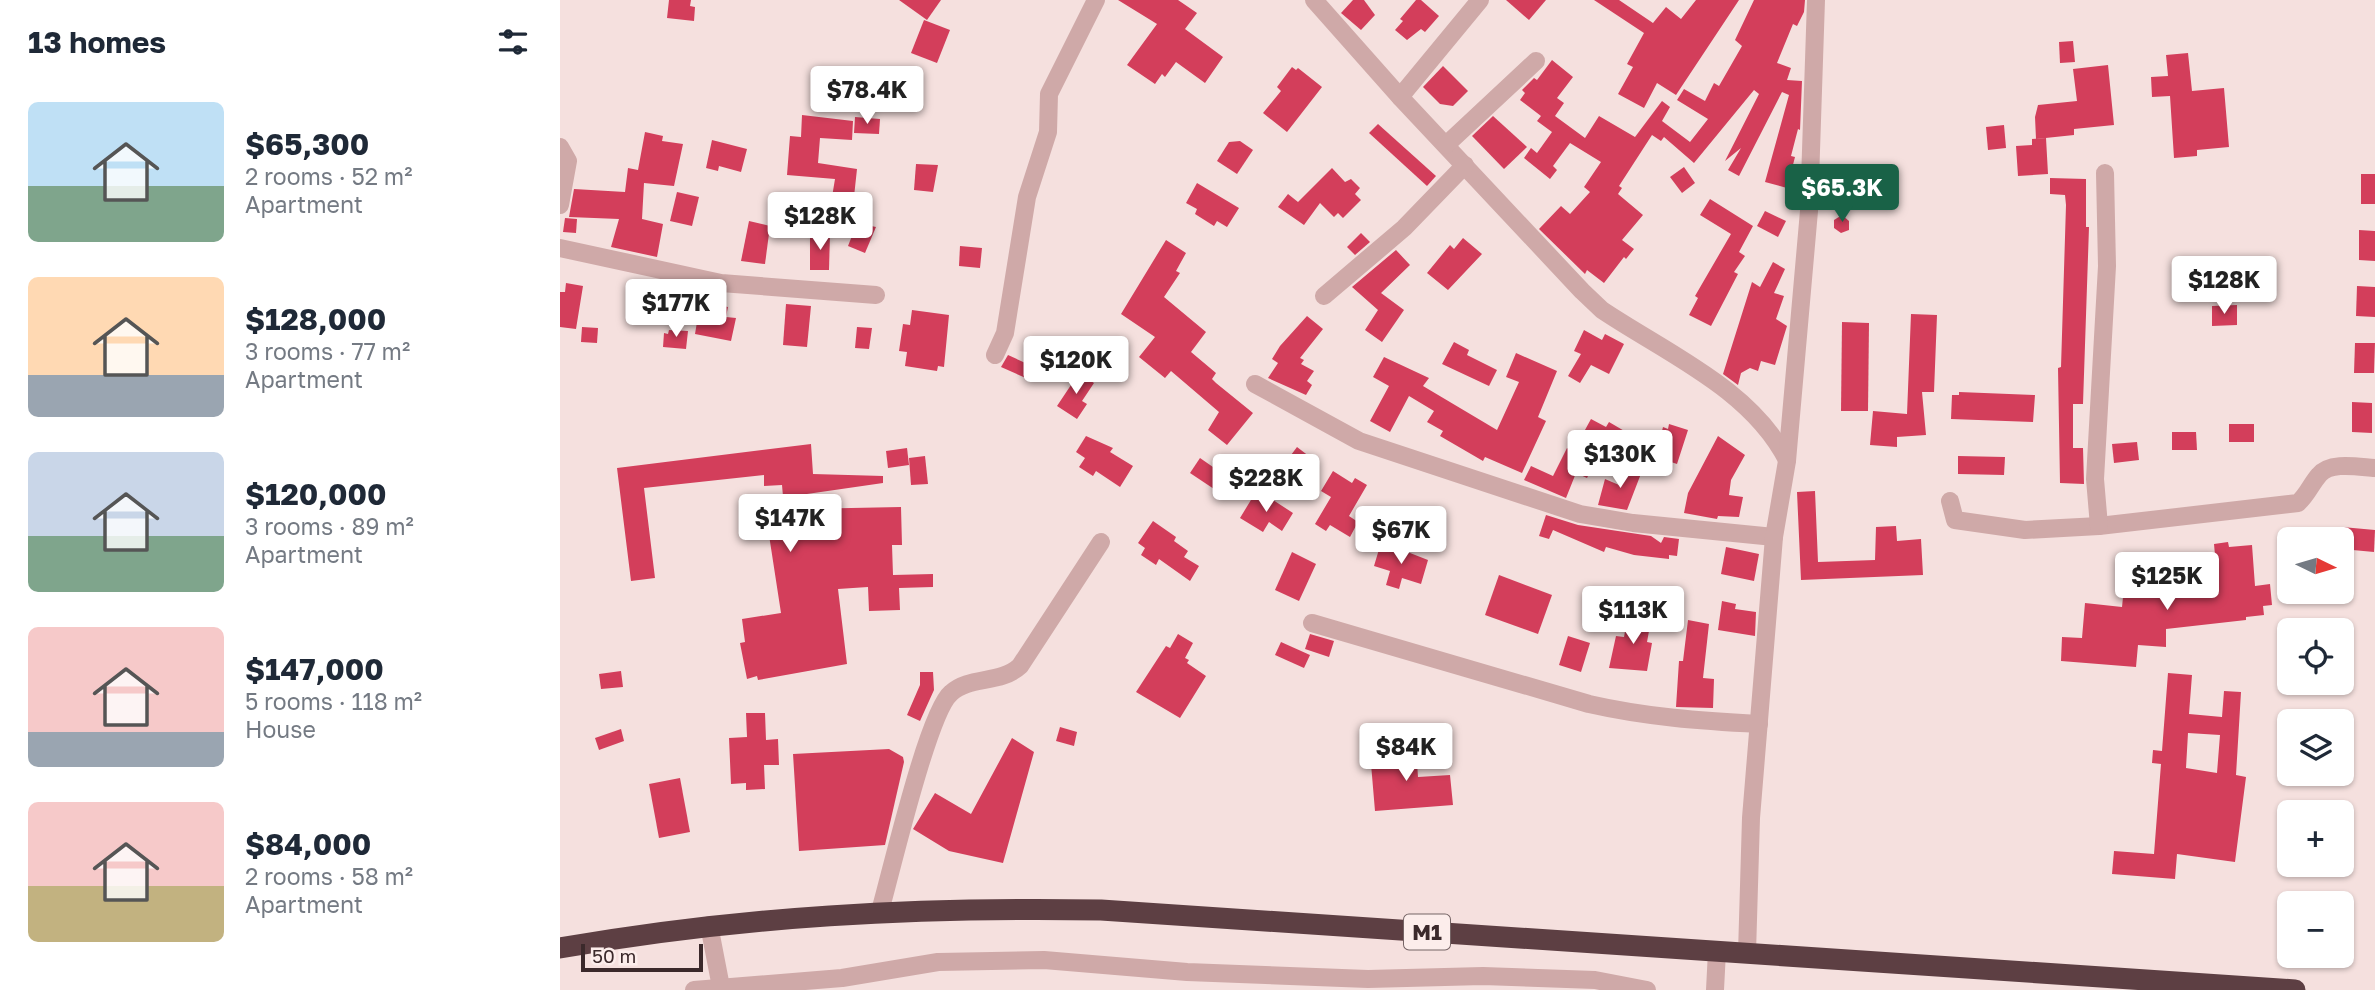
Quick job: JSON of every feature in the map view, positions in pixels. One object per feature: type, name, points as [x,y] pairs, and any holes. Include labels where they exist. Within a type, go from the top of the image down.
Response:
[{"type":"highway","name":"M1","points":[[560,948],[709,925],[880,911],[1101,910],[2295,990]]},
{"type":"street","points":[[995,355],[1005,333],[1027,197],[1048,132],[1049,94],[1096,0]]},
{"type":"street","points":[[1314,0],[1400,97],[1602,310],[1742,402],[1778,443],[1787,461]]},
{"type":"street","points":[[1400,97],[1480,0]]},
{"type":"street","points":[[1747,953],[1751,818],[1774,537],[1787,461],[1809,211],[1816,0]]},
{"type":"street","points":[[1446,145],[1536,61]]},
{"type":"street","points":[[560,147],[568,161],[560,205]]},
{"type":"street","points":[[1325,296],[1404,228],[1465,165]]},
{"type":"street","points":[[2099,526],[2095,479],[2107,266],[2105,173]]},
{"type":"street","points":[[560,248],[721,283],[876,295]]},
{"type":"street","points":[[1255,384],[1359,441],[1580,514],[1633,523],[1774,537]]},
{"type":"street","points":[[1950,501],[1955,520],[2025,530],[2099,526],[2298,503],[2309,493],[2320,473],[2331,467],[2375,468]]},
{"type":"street","points":[[880,911],[912,793],[944,701],[957,688],[1001,677],[1020,666],[1101,542]]},
{"type":"street","points":[[1312,623],[1624,712],[1673,720],[1759,723]]},
{"type":"street","points":[[709,925],[721,987]]},
{"type":"street","points":[[1715,990],[1717,951]]},
{"type":"street","points":[[694,990],[842,978],[938,962],[1044,960],[1187,972],[1356,978],[1483,976],[1570,979],[1647,990]]},
{"type":"building","points":[[669,0],[691,0],[690,6],[695,7],[694,21],[667,18]]},
{"type":"building","points":[[899,0],[941,0],[927,20]]},
{"type":"building","points":[[1118,0],[1178,0],[1197,13],[1185,29],[1223,57],[1205,83],[1176,62],[1165,77],[1162,74],[1155,84],[1127,65],[1157,24]]},
{"type":"building","points":[[1353,0],[1364,0],[1375,15],[1361,30],[1341,13]]},
{"type":"building","points":[[1416,0],[1421,0],[1439,16],[1425,32],[1421,29],[1407,40],[1395,30],[1403,21],[1400,19]]},
{"type":"building","points":[[1506,0],[1546,0],[1529,20]]},
{"type":"building","points":[[1594,0],[1619,0],[1653,23],[1666,7],[1681,19],[1696,0],[1739,0],[1676,95],[1657,83],[1644,108],[1618,94],[1633,67],[1627,64],[1644,33]]},
{"type":"building","points":[[1754,0],[1805,0],[1804,12],[1797,26],[1793,24],[1777,63],[1791,68],[1787,80],[1802,81],[1800,130],[1798,129],[1791,156],[1795,157],[1787,188],[1765,182],[1789,95],[1782,92],[1739,176],[1728,170],[1741,148],[1725,161],[1759,94],[1754,90],[1694,163],[1664,137],[1661,141],[1652,135],[1619,186],[1622,188],[1618,194],[1643,215],[1622,240],[1634,249],[1626,259],[1624,257],[1604,283],[1587,270],[1585,274],[1539,229],[1561,206],[1570,214],[1590,192],[1584,187],[1601,162],[1570,143],[1553,166],[1557,170],[1550,179],[1524,158],[1531,148],[1537,153],[1552,132],[1537,121],[1541,116],[1520,100],[1525,93],[1522,90],[1534,78],[1537,80],[1552,60],[1573,77],[1557,98],[1564,103],[1555,116],[1585,138],[1599,116],[1635,137],[1662,101],[1670,107],[1662,121],[1690,142],[1708,119],[1677,100],[1684,89],[1705,101],[1714,83],[1719,86],[1742,46],[1735,40]]},
{"type":"building","points":[[924,20],[950,30],[937,63],[911,53]]},
{"type":"building","points":[[2073,41],[2075,62],[2060,63],[2059,42]]},
{"type":"building","points":[[2188,53],[2192,91],[2224,88],[2229,147],[2197,150],[2197,156],[2174,158],[2170,96],[2152,97],[2151,77],[2168,76],[2166,55]]},
{"type":"building","points":[[2108,65],[2114,125],[2074,129],[2074,135],[2036,139],[2035,117],[2038,105],[2077,101],[2073,69]]},
{"type":"building","points":[[1443,66],[1468,91],[1453,106],[1440,104],[1423,87]]},
{"type":"building","points":[[1292,67],[1296,70],[1298,68],[1322,87],[1287,132],[1263,113],[1281,91],[1277,87]]},
{"type":"building","points":[[802,115],[853,121],[852,140],[820,138],[818,163],[857,169],[853,206],[831,203],[835,179],[787,175],[790,136],[801,137]]},
{"type":"building","points":[[1493,116],[1527,147],[1504,169],[1472,136]]},
{"type":"building","points":[[855,117],[880,119],[879,134],[854,133]]},
{"type":"building","points":[[1378,124],[1436,176],[1427,186],[1369,133]]},
{"type":"building","points":[[2004,125],[2006,148],[1988,150],[1986,127]]},
{"type":"building","points":[[645,132],[663,136],[662,141],[683,144],[674,186],[644,183],[642,219],[663,224],[657,257],[611,247],[619,219],[569,217],[574,189],[625,192],[628,168],[638,170]]},
{"type":"building","points":[[2046,138],[2048,174],[2018,176],[2016,146],[2032,145],[2032,139]]},
{"type":"building","points":[[712,140],[747,149],[741,172],[719,166],[718,171],[706,168]]},
{"type":"building","points":[[1240,141],[1253,150],[1237,174],[1217,161],[1229,142]]},
{"type":"building","points":[[916,164],[938,165],[933,192],[914,190]]},
{"type":"building","points":[[1684,167],[1695,183],[1682,193],[1670,177]]},
{"type":"building","points":[[1332,168],[1345,182],[1351,179],[1360,188],[1355,194],[1361,200],[1343,218],[1338,213],[1334,217],[1320,203],[1304,225],[1278,207],[1288,194],[1298,202]]},
{"type":"building","points":[[2361,174],[2375,174],[2375,204],[2361,204]]},
{"type":"building","points":[[2050,178],[2086,179],[2086,227],[2089,227],[2083,404],[2073,404],[2073,448],[2083,448],[2084,484],[2060,483],[2058,368],[2061,367],[2066,205],[2065,195],[2050,194]]},
{"type":"building","points":[[1197,183],[1239,208],[1227,227],[1217,221],[1214,226],[1195,214],[1197,209],[1186,203]]},
{"type":"building","points":[[677,192],[699,197],[692,226],[670,221]]},
{"type":"building","points":[[1710,199],[1753,226],[1739,252],[1745,256],[1734,272],[1738,274],[1711,326],[1689,315],[1698,298],[1695,296],[1731,234],[1700,215]]},
{"type":"building","points":[[1765,211],[1786,221],[1778,237],[1757,226]]},
{"type":"building","points":[[1842,215],[1849,221],[1849,230],[1841,233],[1834,228],[1834,220]]},
{"type":"building","points":[[565,218],[577,219],[576,233],[563,232]]},
{"type":"building","points":[[749,221],[770,226],[765,264],[741,261]]},
{"type":"building","points":[[857,223],[876,227],[865,253],[848,246]]},
{"type":"building","points":[[2359,230],[2375,231],[2375,261],[2359,260]]},
{"type":"building","points":[[1361,233],[1370,242],[1355,255],[1347,247]]},
{"type":"building","points":[[810,234],[830,234],[829,270],[810,270]]},
{"type":"building","points":[[1463,238],[1482,254],[1448,290],[1427,273],[1450,245],[1454,249]]},
{"type":"building","points":[[1166,240],[1186,253],[1176,271],[1180,273],[1164,297],[1206,332],[1191,352],[1216,373],[1212,379],[1216,383],[1253,413],[1227,445],[1208,430],[1219,412],[1171,371],[1165,378],[1139,357],[1155,337],[1121,314]]},
{"type":"building","points":[[960,246],[982,248],[980,268],[959,266]]},
{"type":"building","points":[[1396,250],[1410,265],[1381,293],[1404,310],[1382,342],[1365,330],[1378,310],[1352,287]]},
{"type":"building","points":[[1773,262],[1785,269],[1774,293],[1784,296],[1776,319],[1787,326],[1775,365],[1761,361],[1758,371],[1750,368],[1741,373],[1738,385],[1723,374],[1752,282],[1760,287]]},
{"type":"building","points":[[566,283],[583,286],[576,329],[560,327],[560,292],[565,292]]},
{"type":"building","points":[[2357,286],[2375,287],[2375,317],[2356,316]]},
{"type":"building","points":[[714,304],[728,307],[726,317],[736,318],[731,341],[695,334],[699,310],[712,312]]},
{"type":"building","points":[[786,304],[811,306],[807,347],[783,345]]},
{"type":"building","points":[[2237,305],[2237,325],[2212,326],[2212,306]]},
{"type":"building","points":[[912,310],[949,315],[944,367],[938,366],[937,371],[905,366],[907,352],[899,351],[903,324],[910,325]]},
{"type":"building","points":[[1911,314],[1937,315],[1934,392],[1922,392],[1926,435],[1897,437],[1897,447],[1870,445],[1873,411],[1907,414]]},
{"type":"building","points":[[1307,316],[1323,329],[1300,358],[1304,360],[1301,364],[1314,371],[1307,381],[1312,385],[1306,395],[1268,378],[1278,363],[1272,359],[1280,346]]},
{"type":"building","points":[[1842,322],[1869,323],[1868,411],[1841,411]]},
{"type":"building","points":[[582,327],[598,328],[597,343],[581,342]]},
{"type":"building","points":[[857,327],[872,328],[869,349],[855,348]]},
{"type":"building","points":[[669,330],[688,331],[686,349],[663,347],[664,333],[668,334]]},
{"type":"building","points":[[1584,330],[1602,340],[1605,334],[1624,344],[1609,374],[1591,365],[1580,383],[1568,376],[1581,354],[1574,351]]},
{"type":"building","points":[[1454,342],[1469,350],[1467,355],[1497,370],[1489,386],[1442,364]]},
{"type":"building","points":[[2355,343],[2375,343],[2374,373],[2354,373]]},
{"type":"building","points":[[1516,353],[1557,371],[1538,417],[1546,421],[1522,473],[1485,457],[1483,461],[1440,436],[1443,431],[1427,422],[1434,411],[1409,396],[1390,432],[1370,421],[1389,386],[1373,377],[1384,357],[1429,378],[1423,386],[1497,430],[1519,382],[1506,377]]},
{"type":"building","points":[[1008,355],[1034,367],[1028,379],[1001,367]]},
{"type":"building","points":[[1079,373],[1094,383],[1082,401],[1087,404],[1077,419],[1057,406]]},
{"type":"building","points":[[1959,392],[2035,395],[2033,422],[1951,419],[1952,395],[1959,395]]},
{"type":"building","points":[[2352,402],[2372,403],[2372,433],[2352,432]]},
{"type":"building","points":[[1591,419],[1606,427],[1609,422],[1638,439],[1628,456],[1605,442],[1587,478],[1576,473],[1566,498],[1524,480],[1531,466],[1553,476],[1567,448],[1570,450],[1576,437],[1580,439]]},
{"type":"building","points":[[1669,424],[1688,430],[1677,464],[1662,459],[1664,452],[1657,450],[1663,427],[1668,429]]},
{"type":"building","points":[[2229,424],[2254,424],[2254,442],[2229,442]]},
{"type":"building","points":[[2172,432],[2196,432],[2197,450],[2172,450]]},
{"type":"building","points":[[1086,436],[1113,448],[1110,452],[1133,466],[1120,487],[1096,471],[1093,476],[1079,467],[1085,458],[1076,452]]},
{"type":"building","points":[[1718,436],[1745,455],[1731,480],[1729,495],[1743,497],[1739,517],[1718,516],[1717,519],[1684,513],[1688,493]]},
{"type":"building","points":[[2137,442],[2139,460],[2114,463],[2112,444]]},
{"type":"building","points":[[811,444],[813,474],[883,476],[883,483],[800,495],[801,509],[901,507],[902,545],[892,545],[893,575],[933,574],[933,587],[899,588],[900,610],[869,611],[868,587],[838,589],[847,664],[758,680],[757,676],[747,679],[740,643],[745,642],[742,619],[781,613],[767,522],[785,519],[782,485],[764,486],[764,475],[644,488],[655,578],[631,581],[617,468]]},
{"type":"building","points":[[1297,447],[1314,460],[1305,472],[1301,468],[1291,481],[1273,468],[1283,456],[1288,459]]},
{"type":"building","points":[[907,448],[909,465],[888,468],[886,451]]},
{"type":"building","points":[[925,456],[928,484],[911,485],[909,458]]},
{"type":"building","points":[[1958,456],[2005,457],[2004,475],[1958,474]]},
{"type":"building","points":[[1200,458],[1223,474],[1214,489],[1190,473]]},
{"type":"building","points":[[1625,465],[1642,471],[1627,510],[1598,505],[1605,479],[1619,485]]},
{"type":"building","points":[[1333,471],[1352,483],[1355,478],[1367,485],[1349,516],[1358,522],[1350,537],[1330,525],[1326,531],[1315,524],[1331,497],[1321,491]]},
{"type":"building","points":[[1815,491],[1818,562],[1875,560],[1876,527],[1896,526],[1897,541],[1921,539],[1923,575],[1801,580],[1797,492]]},
{"type":"building","points":[[1254,495],[1269,505],[1273,500],[1293,513],[1282,531],[1269,522],[1263,532],[1240,518]]},
{"type":"building","points":[[1546,515],[1578,525],[1651,536],[1661,543],[1664,537],[1679,539],[1677,556],[1669,555],[1669,559],[1634,555],[1606,547],[1604,552],[1553,530],[1549,539],[1539,536]]},
{"type":"building","points":[[1153,521],[1176,537],[1174,541],[1188,551],[1184,557],[1199,566],[1190,581],[1159,559],[1156,565],[1141,555],[1145,548],[1138,543]]},
{"type":"building","points":[[2354,528],[2375,530],[2374,552],[2354,550]]},
{"type":"building","points":[[2228,542],[2229,547],[2252,545],[2255,586],[2270,584],[2272,605],[2263,606],[2264,615],[2246,617],[2246,620],[2166,629],[2166,647],[2138,645],[2136,667],[2061,661],[2062,637],[2082,638],[2085,603],[2122,607],[2125,578],[2144,580],[2143,592],[2209,598],[2209,589],[2218,589],[2214,544]]},
{"type":"building","points":[[1387,544],[1428,560],[1421,584],[1402,578],[1399,589],[1386,585],[1390,571],[1374,566],[1380,546],[1386,547]]},
{"type":"building","points":[[1726,547],[1759,554],[1754,581],[1721,574]]},
{"type":"building","points":[[1292,552],[1316,564],[1299,601],[1275,590]]},
{"type":"building","points":[[1499,575],[1552,595],[1538,634],[1485,615]]},
{"type":"building","points":[[1722,601],[1736,604],[1735,609],[1756,612],[1755,636],[1718,630]]},
{"type":"building","points":[[1628,615],[1651,620],[1647,642],[1652,643],[1647,671],[1609,668],[1616,636],[1624,637]]},
{"type":"building","points":[[1688,620],[1709,624],[1703,678],[1714,679],[1713,708],[1676,707],[1679,661],[1683,661]]},
{"type":"building","points":[[1178,634],[1193,643],[1185,658],[1189,660],[1187,663],[1206,676],[1180,718],[1136,692],[1166,646],[1170,648]]},
{"type":"building","points":[[1310,634],[1334,641],[1329,657],[1305,649]]},
{"type":"building","points":[[1568,636],[1590,643],[1581,672],[1559,665]]},
{"type":"building","points":[[1281,642],[1310,655],[1304,668],[1275,655]]},
{"type":"building","points":[[621,671],[623,687],[601,689],[599,674]]},
{"type":"building","points":[[920,672],[933,672],[934,690],[920,721],[907,715],[920,685]]},
{"type":"building","points":[[2168,673],[2192,675],[2189,714],[2222,717],[2224,691],[2241,692],[2236,775],[2246,777],[2235,862],[2177,854],[2175,879],[2112,874],[2114,851],[2154,854],[2161,764],[2152,763],[2153,750],[2162,751]],"holes":[[[2188,733],[2220,735],[2217,773],[2186,768]]]},
{"type":"building","points":[[746,713],[765,713],[766,740],[778,739],[779,765],[764,765],[765,789],[746,790],[746,783],[731,784],[729,738],[747,737]]},
{"type":"building","points":[[1060,727],[1077,732],[1074,746],[1056,741]]},
{"type":"building","points":[[621,729],[624,741],[599,750],[595,738]]},
{"type":"building","points":[[1012,738],[1034,752],[1003,863],[949,851],[913,829],[935,793],[971,814]]},
{"type":"building","points":[[1416,748],[1418,777],[1450,775],[1453,805],[1375,811],[1370,752]]},
{"type":"building","points":[[889,749],[903,757],[904,762],[885,845],[799,851],[793,754]]},
{"type":"building","points":[[680,778],[690,832],[659,838],[649,784]]}]
